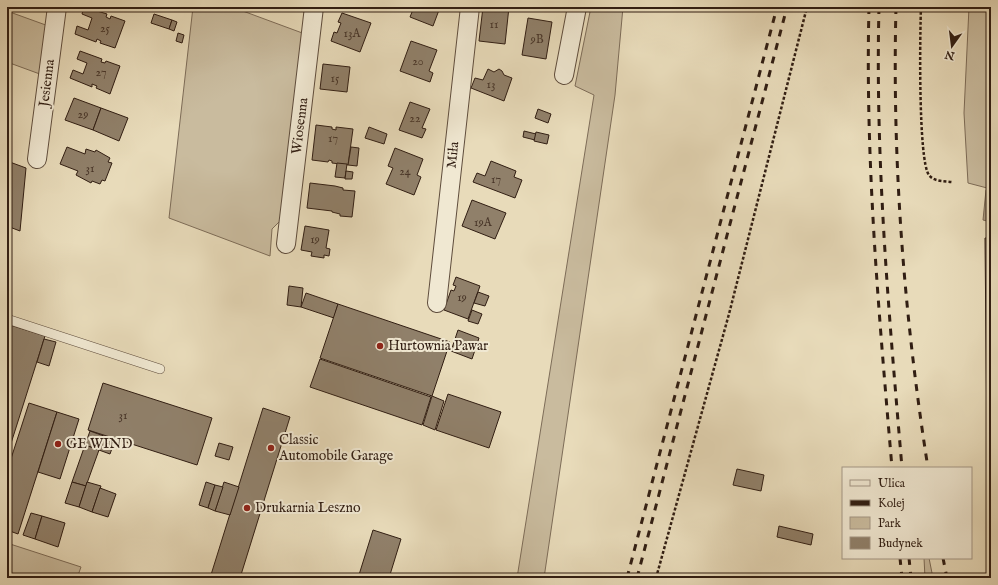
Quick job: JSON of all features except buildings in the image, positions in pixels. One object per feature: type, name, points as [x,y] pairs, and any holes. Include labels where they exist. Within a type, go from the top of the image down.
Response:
[{"type":"street","name":"Jesienna","points":[[37,159],[57,7]]},
{"type":"street","name":"Wiosenna","points":[[286,244],[314,7]]},
{"type":"street","name":"Miła","points":[[437,303],[470,7]]},
{"type":"street","points":[[564,75],[577,7]]},
{"type":"lane","points":[[7,320],[160,369]]},
{"type":"path","points":[[656,578],[729,314],[807,7]]},
{"type":"path","points":[[921,7],[920,34],[925,160],[929,175],[936,180],[952,182]]},
{"type":"green space","points":[[193,7],[232,7],[305,34],[284,217],[272,229],[270,256],[169,218]]},
{"type":"green space","points":[[591,7],[623,7],[615,95],[544,578],[517,578],[594,95],[575,86]]},
{"type":"green space","points":[[969,7],[991,7],[991,189],[968,183],[964,113]]},
{"type":"green space","points":[[7,11],[54,28],[48,77],[7,62]]},
{"type":"green space","points":[[7,543],[81,567],[77,578],[7,578]]},
{"type":"green space","points":[[924,559],[929,559],[933,578],[925,578]]},
{"type":"shaded area","points":[[986,190],[991,192],[991,222],[983,220]]},
{"type":"railway","points":[[627,578],[777,7]]},
{"type":"railway","points":[[637,578],[787,7]]},
{"type":"railway","points":[[869,7],[868,65],[871,180],[878,295],[892,467]]},
{"type":"railway","points":[[879,7],[878,65],[881,180],[888,295],[902,467]]},
{"type":"railway","points":[[896,7],[896,123],[898,180],[906,296],[912,354],[928,467]]},
{"type":"railway","points":[[900,559],[902,578]]},
{"type":"railway","points":[[909,559],[911,578]]},
{"type":"railway","points":[[943,559],[947,578]]},
{"type":"place","name":"Hurtownia Pawar","points":[[380,346]]},
{"type":"place","name":"GE WIND","points":[[58,444]]},
{"type":"place","name":"Classic Automobile Garage","points":[[271,448]]},
{"type":"place","name":"Drukarnia Leszno","points":[[247,508]]}]
